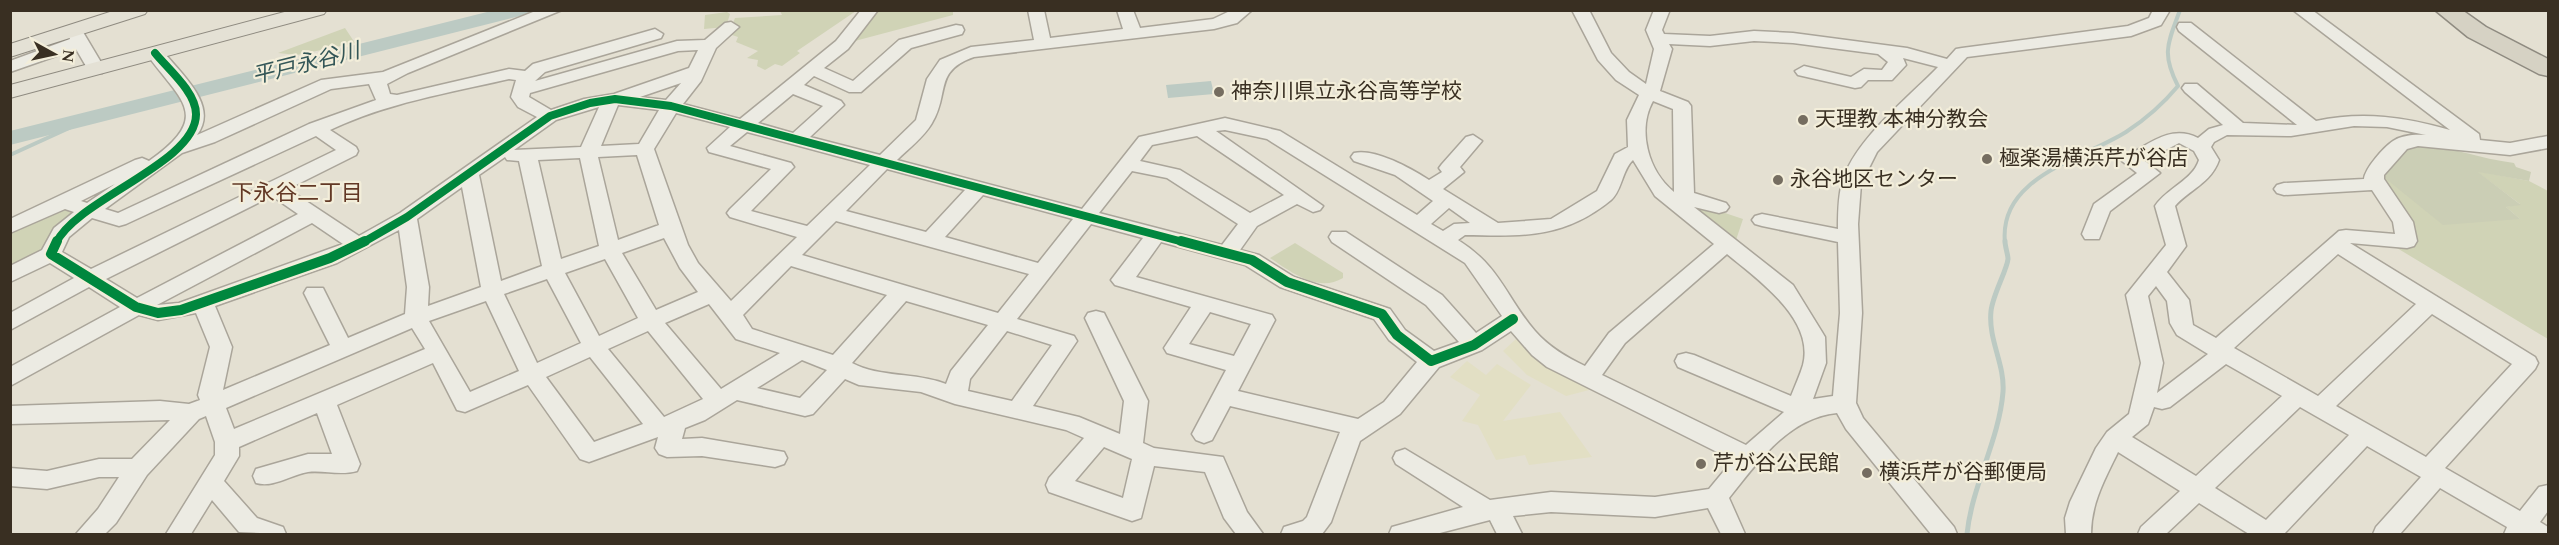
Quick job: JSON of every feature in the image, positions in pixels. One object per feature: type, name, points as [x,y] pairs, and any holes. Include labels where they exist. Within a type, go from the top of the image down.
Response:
[{"type":"highway","points":[[2446,10],[2477,32],[2548,69]]},
{"type":"main road","points":[[10,40],[105,10]]},
{"type":"main road","points":[[10,51],[76,36],[138,10]]},
{"type":"main road","points":[[10,92],[317,10]]},
{"type":"street","points":[[10,227],[131,166],[208,138],[327,84],[382,77],[554,10]]},
{"type":"street","points":[[811,234],[736,213],[784,167],[716,148],[798,77],[842,45],[870,10]]},
{"type":"street","points":[[958,10],[956,30],[962,54]]},
{"type":"street","points":[[1036,10],[1043,43]]},
{"type":"street","points":[[1125,10],[1133,33]]},
{"type":"street","points":[[732,313],[924,122],[930,109],[934,76],[940,67],[962,54],[1214,24],[1231,20],[1245,10]]},
{"type":"street","points":[[1580,10],[1588,19],[1591,34],[1608,64],[1626,77],[1635,88],[1682,106],[1684,203]]},
{"type":"street","points":[[1945,534],[1854,423],[1844,403],[1851,313],[1849,238],[1851,184],[1859,164],[1870,148],[1962,53],[2131,31],[2155,21],[2162,10]]},
{"type":"street","points":[[2301,10],[2484,147]]},
{"type":"street","points":[[1401,534],[1492,509],[1551,502],[1655,507],[1716,497],[1749,457],[1799,410],[1815,363],[1814,337],[1785,290],[1727,243],[1684,203],[1662,192],[1649,175],[1638,149],[1635,138],[1638,112],[1656,80],[1656,62],[1663,49],[1654,30],[1660,11]]},
{"type":"street","points":[[730,27],[708,45],[694,72],[692,81],[671,106],[645,149],[671,228],[684,259],[732,313],[744,334],[800,351],[840,366],[859,377],[924,384],[955,396],[1019,408],[1071,423],[1137,451],[1214,464],[1237,518],[1251,534]]},
{"type":"street","points":[[2185,27],[2312,127]]},
{"type":"street","points":[[798,77],[855,88],[904,44],[956,30]]},
{"type":"street","points":[[523,85],[539,68],[655,34]]},
{"type":"street","points":[[10,67],[76,36],[96,69]]},
{"type":"street","points":[[1659,39],[1710,41],[1775,36],[1883,50],[1949,65]]},
{"type":"street","points":[[523,85],[677,46],[708,45]]},
{"type":"street","points":[[1804,70],[1855,83],[1864,74],[1886,76],[1897,65],[1896,60],[1883,50]]},
{"type":"street","points":[[10,275],[51,254],[61,234],[88,209],[174,152],[191,132],[196,116],[193,105],[156,53]]},
{"type":"street","points":[[51,254],[136,307],[158,313],[181,310],[330,258],[358,245],[407,217],[550,116],[590,103],[613,100],[694,72]]},
{"type":"street","points":[[62,201],[119,220],[349,114],[397,100],[509,74],[521,75],[523,85],[520,97],[524,103],[550,116]]},
{"type":"street","points":[[382,77],[377,82],[383,98],[397,100]]},
{"type":"street","points":[[795,141],[835,105],[798,77]]},
{"type":"street","points":[[2191,88],[2237,127]]},
{"type":"street","points":[[613,100],[671,106],[1261,264],[1287,282],[1382,314],[1397,335],[1431,361]]},
{"type":"street","points":[[613,100],[588,153],[610,250],[651,321],[726,396],[805,408],[903,291]]},
{"type":"street","points":[[2202,147],[2217,134],[2237,127],[2284,132],[2354,120],[2409,125],[2484,147]]},
{"type":"street","points":[[955,396],[959,377],[1084,216],[1146,141],[1226,124],[1273,135],[1472,258],[1486,273],[1527,339],[1541,352],[1588,378],[1749,457]]},
{"type":"street","points":[[10,323],[88,279],[349,151],[316,128]]},
{"type":"street","points":[[1200,129],[1306,201],[1250,222],[1227,254]]},
{"type":"street","points":[[2092,234],[2102,208],[2150,173],[2132,161],[2176,138],[2184,138],[2202,147],[2210,160],[2206,171],[2169,199],[2165,206],[2176,246],[2137,295],[2152,363],[2152,409]]},
{"type":"street","points":[[2079,534],[2078,518],[2082,502],[2115,438],[2221,352],[2335,243],[2346,236],[2408,241],[2403,222],[2377,184],[2374,174],[2400,145],[2418,140],[2510,149],[2548,142]]},
{"type":"street","points":[[1418,225],[1454,172],[1449,168],[1473,141]]},
{"type":"street","points":[[488,158],[645,149]]},
{"type":"street","points":[[1443,240],[1461,229],[1520,230],[1556,225],[1605,195],[1622,158],[1638,149]]},
{"type":"street","points":[[527,156],[553,270],[593,346],[667,426],[667,448],[702,447],[775,458]]},
{"type":"street","points":[[1361,157],[1402,171],[1455,202],[1491,228]]},
{"type":"street","points":[[1127,164],[1173,174],[1250,222]]},
{"type":"street","points":[[469,172],[492,291],[531,373],[589,453],[697,414],[800,351]]},
{"type":"street","points":[[2284,189],[2377,184]]},
{"type":"street","points":[[275,189],[358,245]]},
{"type":"street","points":[[931,240],[977,189]]},
{"type":"street","points":[[1684,203],[1719,207]]},
{"type":"street","points":[[832,213],[1042,271]]},
{"type":"street","points":[[10,378],[136,307],[312,215]]},
{"type":"street","points":[[407,217],[418,287],[416,318],[438,352],[465,404],[714,293]]},
{"type":"street","points":[[1762,220],[1849,238]]},
{"type":"street","points":[[89,534],[107,516],[138,468],[191,413],[416,318],[671,228]]},
{"type":"street","points":[[1156,235],[1122,280],[1264,320],[1204,434]]},
{"type":"street","points":[[1339,237],[1434,300],[1474,345]]},
{"type":"street","points":[[1588,378],[1617,338],[1727,243]]},
{"type":"street","points":[[2335,243],[2528,363],[2432,473],[2385,534]]},
{"type":"street","points":[[787,258],[1003,320],[1066,342],[1019,408]]},
{"type":"street","points":[[2156,271],[2174,292],[2185,330],[2432,473],[2526,531],[2548,494]]},
{"type":"street","points":[[315,293],[342,349]]},
{"type":"street","points":[[2319,408],[2431,302]]},
{"type":"street","points":[[178,534],[227,456],[227,442],[210,395],[221,346],[203,303]]},
{"type":"street","points":[[1205,303],[1175,348],[1240,366]]},
{"type":"street","points":[[1096,318],[1136,401],[1137,451],[1132,511],[1058,484],[1100,435]]},
{"type":"street","points":[[1293,534],[1311,529],[1318,522],[1350,436],[1392,408],[1431,361],[1474,345],[1513,319]]},
{"type":"street","points":[[227,442],[438,352]]},
{"type":"street","points":[[1686,361],[1799,410],[1844,403]]},
{"type":"street","points":[[1224,396],[1361,428]]},
{"type":"street","points":[[2150,534],[2297,396]]},
{"type":"street","points":[[265,476],[308,463],[348,464],[324,402]]},
{"type":"street","points":[[10,415],[160,410],[191,413]]},
{"type":"street","points":[[2115,438],[2269,534],[2364,434]]},
{"type":"street","points":[[1405,458],[1492,509],[1510,534]]},
{"type":"street","points":[[10,477],[47,480],[99,468],[138,468]]},
{"type":"street","points":[[211,482],[248,525],[274,534]]},
{"type":"street","points":[[1716,497],[1733,534]]},
{"type":"shaded area","points":[[1211,81],[1214,94],[1168,98],[1166,85]]},
{"type":"shaded area","points":[[1516,339],[1538,358],[1583,381],[1589,390],[1566,396],[1527,375],[1503,351]]},
{"type":"shaded area","points":[[1467,361],[1486,375],[1497,364],[1531,385],[1503,421],[1560,412],[1592,457],[1529,465],[1525,455],[1496,460],[1478,425],[1462,421],[1480,395],[1450,377]]},
{"type":"green space","points":[[780,11],[856,11],[797,51],[800,53],[782,66],[775,64],[765,70],[757,66],[758,60],[747,58],[758,51],[736,42],[738,37],[732,35],[731,28],[735,18],[782,15]]},
{"type":"green space","points":[[877,11],[953,11],[953,15],[851,42]]},
{"type":"green space","points":[[727,12],[730,14],[726,27],[704,29],[705,15]]},
{"type":"green space","points":[[345,28],[355,43],[297,55],[278,53]]},
{"type":"green space","points":[[2416,144],[2441,147],[2514,163],[2516,167],[2531,172],[2529,181],[2478,172],[2521,205],[2506,207],[2520,219],[2443,225],[2380,174],[2405,150]]},
{"type":"green space","points":[[2476,171],[2529,181],[2548,191],[2548,339],[2382,239],[2407,241],[2374,174],[2520,219],[2506,207],[2520,204]]},
{"type":"green space","points":[[1689,201],[1743,219],[1735,243],[1689,208]]},
{"type":"green space","points":[[60,205],[80,212],[45,254],[11,272],[11,231]]},
{"type":"green space","points":[[1295,243],[1343,273],[1343,278],[1334,282],[1314,282],[1270,258]]},
{"type":"waterway","name":"平戸永谷川","points":[[10,138],[521,10]]},
{"type":"waterway","points":[[2005,241],[2006,220],[2015,202],[2028,186],[2046,173],[2126,132],[2154,111],[2178,86],[2169,65],[2168,48],[2180,10]]},
{"type":"waterway","name":"平戸永谷川","points":[[10,155],[91,118]]},
{"type":"waterway","points":[[1967,534],[1974,498],[2001,410],[2002,372],[1992,332],[1991,311],[2008,259],[2005,241]]},
{"type":"cycle path","points":[[155,53],[190,98],[196,114],[193,129],[181,145],[162,161],[74,221],[61,233],[51,254],[136,307],[158,313],[181,310],[330,258],[358,245],[407,217],[550,116],[590,103],[615,99],[671,106],[1252,260],[1287,282],[1382,314],[1397,335],[1431,361],[1474,345],[1513,319]]},
{"type":"place","name":"神奈川県立永谷高等学校","points":[[1219,92]]},
{"type":"place","name":"天理教 本神分教会","points":[[1803,120]]},
{"type":"place","name":"極楽湯横浜芹が谷店","points":[[1987,159]]},
{"type":"place","name":"永谷地区センター","points":[[1778,180]]},
{"type":"place","name":"芹が谷公民館","points":[[1701,464]]},
{"type":"place","name":"横浜芹が谷郵便局","points":[[1867,473]]},
{"type":"district","name":"下永谷二丁目","points":[[297,193]]}]
